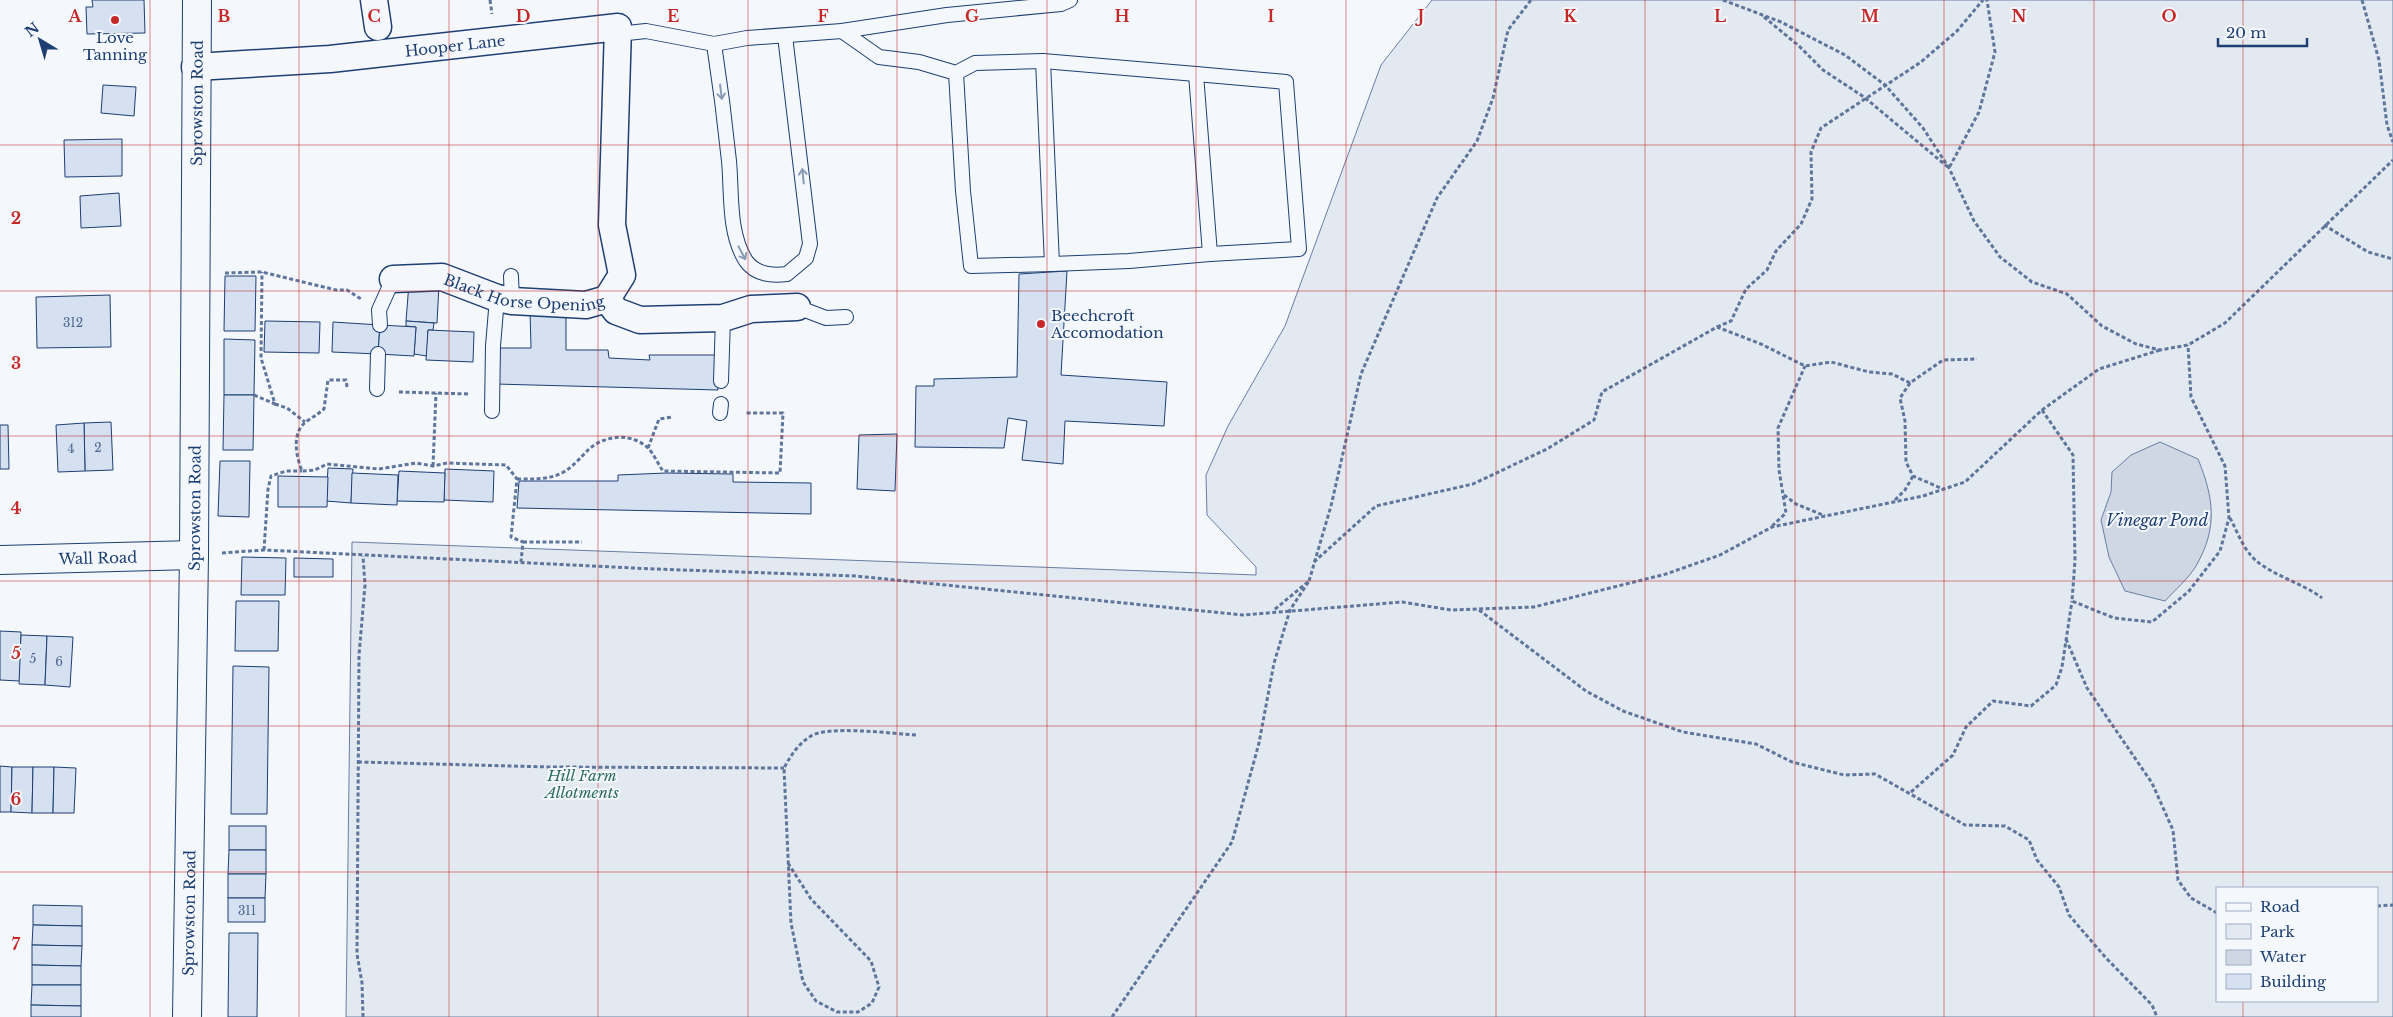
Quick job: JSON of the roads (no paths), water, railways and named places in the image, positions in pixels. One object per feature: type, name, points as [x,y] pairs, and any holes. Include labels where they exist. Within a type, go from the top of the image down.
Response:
[{"type":"main road","name":"Sprowston Road","points":[[187,1017],[194,555],[195,67],[197,0]]},
{"type":"main road","name":"Wall Road","points":[[0,560],[194,555]]},
{"type":"street","points":[[374,0],[378,27]]},
{"type":"street","name":"Hooper Lane","points":[[195,67],[330,59],[618,27],[618,34]]},
{"type":"street","points":[[607,299],[622,275],[612,225],[618,34]]},
{"type":"street","name":"Black Horse Opening","points":[[393,279],[442,277],[586,305],[607,299],[616,311],[640,320],[722,318],[751,309],[797,307]]},
{"type":"lane","points":[[618,34],[646,31],[714,44],[747,38],[842,31],[947,15],[1061,4],[1070,0]]},
{"type":"lane","points":[[842,31],[878,57],[919,62],[956,73],[975,63],[1043,61],[1286,82],[1299,250],[1210,254],[1129,261],[971,266],[963,190],[956,73]]},
{"type":"lane","points":[[714,44],[729,162],[736,241],[747,262],[756,270],[766,274],[787,274],[806,258],[810,244],[785,36]]},
{"type":"lane","points":[[1043,61],[1052,264]]},
{"type":"lane","points":[[1196,74],[1210,254]]},
{"type":"lane","points":[[380,325],[379,310],[393,279]]},
{"type":"lane","points":[[492,411],[493,346],[507,291]]},
{"type":"lane","points":[[797,307],[826,318],[846,317]]},
{"type":"lane","points":[[721,381],[722,318]]},
{"type":"lane","points":[[377,389],[378,354]]},
{"type":"water","name":"Vinegar Pond","points":[[2160,442],[2198,459],[2208,487],[2211,513],[2208,539],[2196,566],[2165,601],[2125,591],[2109,557],[2101,520],[2111,492],[2112,472],[2131,455]]},
{"type":"place","name":"Love Tanning","points":[[115,20]]},
{"type":"place","name":"Beechcroft Accomodation","points":[[1041,324]]},
{"type":"park label","name":"Hill Farm Allotments","points":[[582,784]]}]
